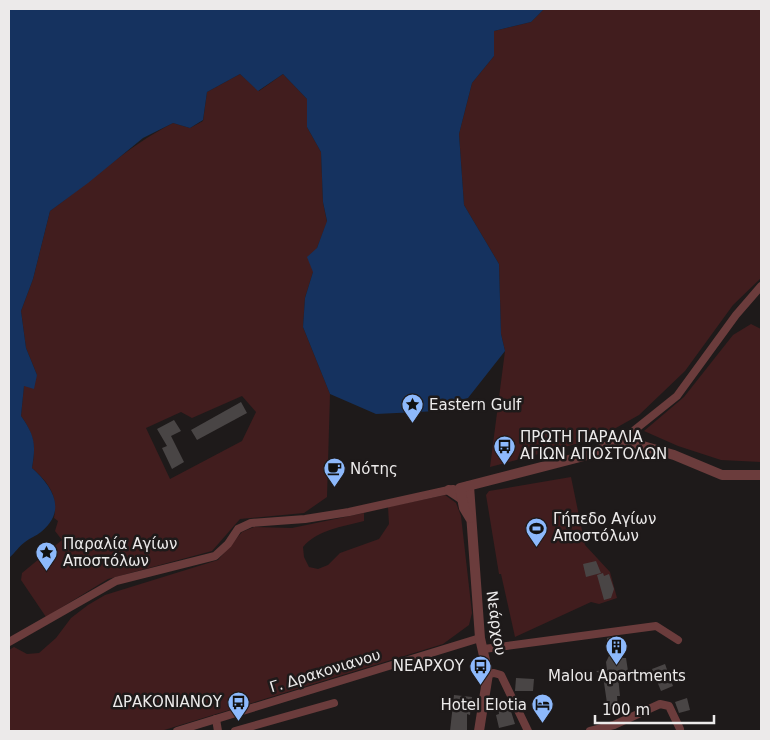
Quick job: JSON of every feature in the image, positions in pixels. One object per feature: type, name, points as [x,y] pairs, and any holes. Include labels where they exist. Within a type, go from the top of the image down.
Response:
[{"type":"street","points":[[9,642],[116,581],[215,556],[243,525],[349,512],[449,490],[466,492],[481,483],[584,456],[622,440],[676,396],[736,315],[761,286]]},
{"type":"street","points":[[622,440],[674,455],[722,475],[761,475]]},
{"type":"street","name":"Νεάρχου","points":[[466,492],[472,507],[470,518],[480,638],[484,648],[488,674],[479,731]]},
{"type":"street","points":[[484,648],[656,626],[678,640]]},
{"type":"street","name":"Γ. Δρακονιανου","points":[[177,731],[480,638]]},
{"type":"street","points":[[488,674],[494,673],[501,676],[528,731]]},
{"type":"street","points":[[235,731],[334,703]]},
{"type":"street","points":[[590,731],[614,725],[660,704],[669,706],[680,729]]},
{"type":"street","points":[[216,719],[218,731]]},
{"type":"shaded area","points":[[544,9],[761,9],[761,278],[733,305],[685,371],[639,415],[598,438],[490,467],[505,351],[501,334],[499,264],[464,205],[459,134],[472,83],[494,56],[494,31],[531,22]]},
{"type":"shaded area","points":[[240,74],[259,91],[283,74],[307,99],[307,127],[321,152],[323,202],[327,222],[317,248],[313,272],[305,298],[303,327],[330,394],[327,497],[304,513],[240,519],[212,551],[108,579],[46,617],[21,580],[22,573],[62,540],[55,531],[58,521],[54,518],[55,503],[51,490],[32,468],[33,441],[29,429],[21,416],[24,385],[37,375],[26,348],[21,311],[33,279],[50,211],[125,153],[156,132],[173,123],[190,128],[203,121],[207,92]],"holes":[[[242,396],[256,412],[242,441],[170,479],[146,428],[181,412],[192,418]]]},
{"type":"shaded area","points":[[751,324],[761,329],[761,462],[721,460],[678,446],[644,431],[684,397],[733,335]]},
{"type":"shaded area","name":"Γήπεδο Αγίων Αποστόλων","points":[[571,477],[585,545],[610,572],[617,598],[599,604],[591,602],[515,637],[501,574],[499,574],[486,495],[489,491]]},
{"type":"shaded area","points":[[445,495],[456,503],[461,516],[472,613],[469,625],[443,644],[161,731],[9,731],[9,650],[14,647],[27,654],[39,653],[56,638],[71,618],[105,595],[218,560],[242,532],[254,527],[292,528],[364,513],[364,521],[323,532],[303,547],[304,557],[309,567],[318,569],[328,565],[340,553],[379,539],[389,524],[388,507]]},
{"type":"water","points":[[9,9],[544,9],[531,22],[494,31],[494,56],[472,83],[459,134],[464,205],[499,264],[501,334],[505,351],[468,398],[438,411],[376,414],[330,394],[303,327],[305,298],[313,272],[307,257],[317,248],[327,221],[323,202],[321,152],[307,127],[307,99],[283,74],[258,91],[240,74],[207,92],[203,120],[190,128],[173,123],[143,138],[50,211],[33,279],[21,311],[26,348],[37,375],[34,389],[24,386],[21,416],[32,435],[34,453],[32,468],[51,490],[55,507],[54,515],[49,524],[23,544],[9,558]]},
{"type":"building","points":[[241,402],[247,413],[197,440],[191,430]]},
{"type":"building","points":[[174,420],[181,431],[171,436],[184,462],[172,469],[162,448],[167,446],[157,429]]},
{"type":"building","points":[[596,561],[601,573],[586,577],[583,564]]},
{"type":"building","points":[[603,573],[604,576],[609,574],[614,589],[611,598],[604,600],[597,575]]},
{"type":"building","points":[[612,637],[615,655],[626,658],[628,671],[620,672],[618,676],[620,696],[617,696],[618,709],[608,710],[603,676],[596,671],[607,670],[606,662],[609,656],[607,638]]},
{"type":"building","points":[[665,664],[673,686],[661,691],[652,669]]},
{"type":"building","points":[[516,678],[534,679],[533,691],[515,691]]},
{"type":"building","points":[[454,695],[472,697],[470,715],[467,714],[467,731],[450,731]]},
{"type":"building","points":[[687,698],[690,710],[679,713],[675,702]]},
{"type":"building","points":[[509,705],[515,724],[499,728],[496,715],[499,714],[498,707]]},
{"type":"place","name":"Eastern Gulf","points":[[413,424]]},
{"type":"place","name":"ΠΡΩΤΗ ΠΑΡΑΛΙΑ ΑΓΙΩΝ ΑΠΟΣΤΟΛΩΝ","points":[[504,465]]},
{"type":"place","name":"Νότης","points":[[334,488]]},
{"type":"place","name":"Γήπεδο Αγίων Αποστόλων","points":[[537,547]]},
{"type":"place","name":"Παραλία Αγίων Αποστόλων","points":[[47,572]]},
{"type":"place","name":"Malou Apartments","points":[[617,666]]},
{"type":"place","name":"ΝΕΑΡΧΟΥ","points":[[480,685]]},
{"type":"place","name":"ΔΡΑΚΟΝΙΑΝΟΥ","points":[[238,721]]},
{"type":"place","name":"Hotel Elotia","points":[[543,724]]}]
